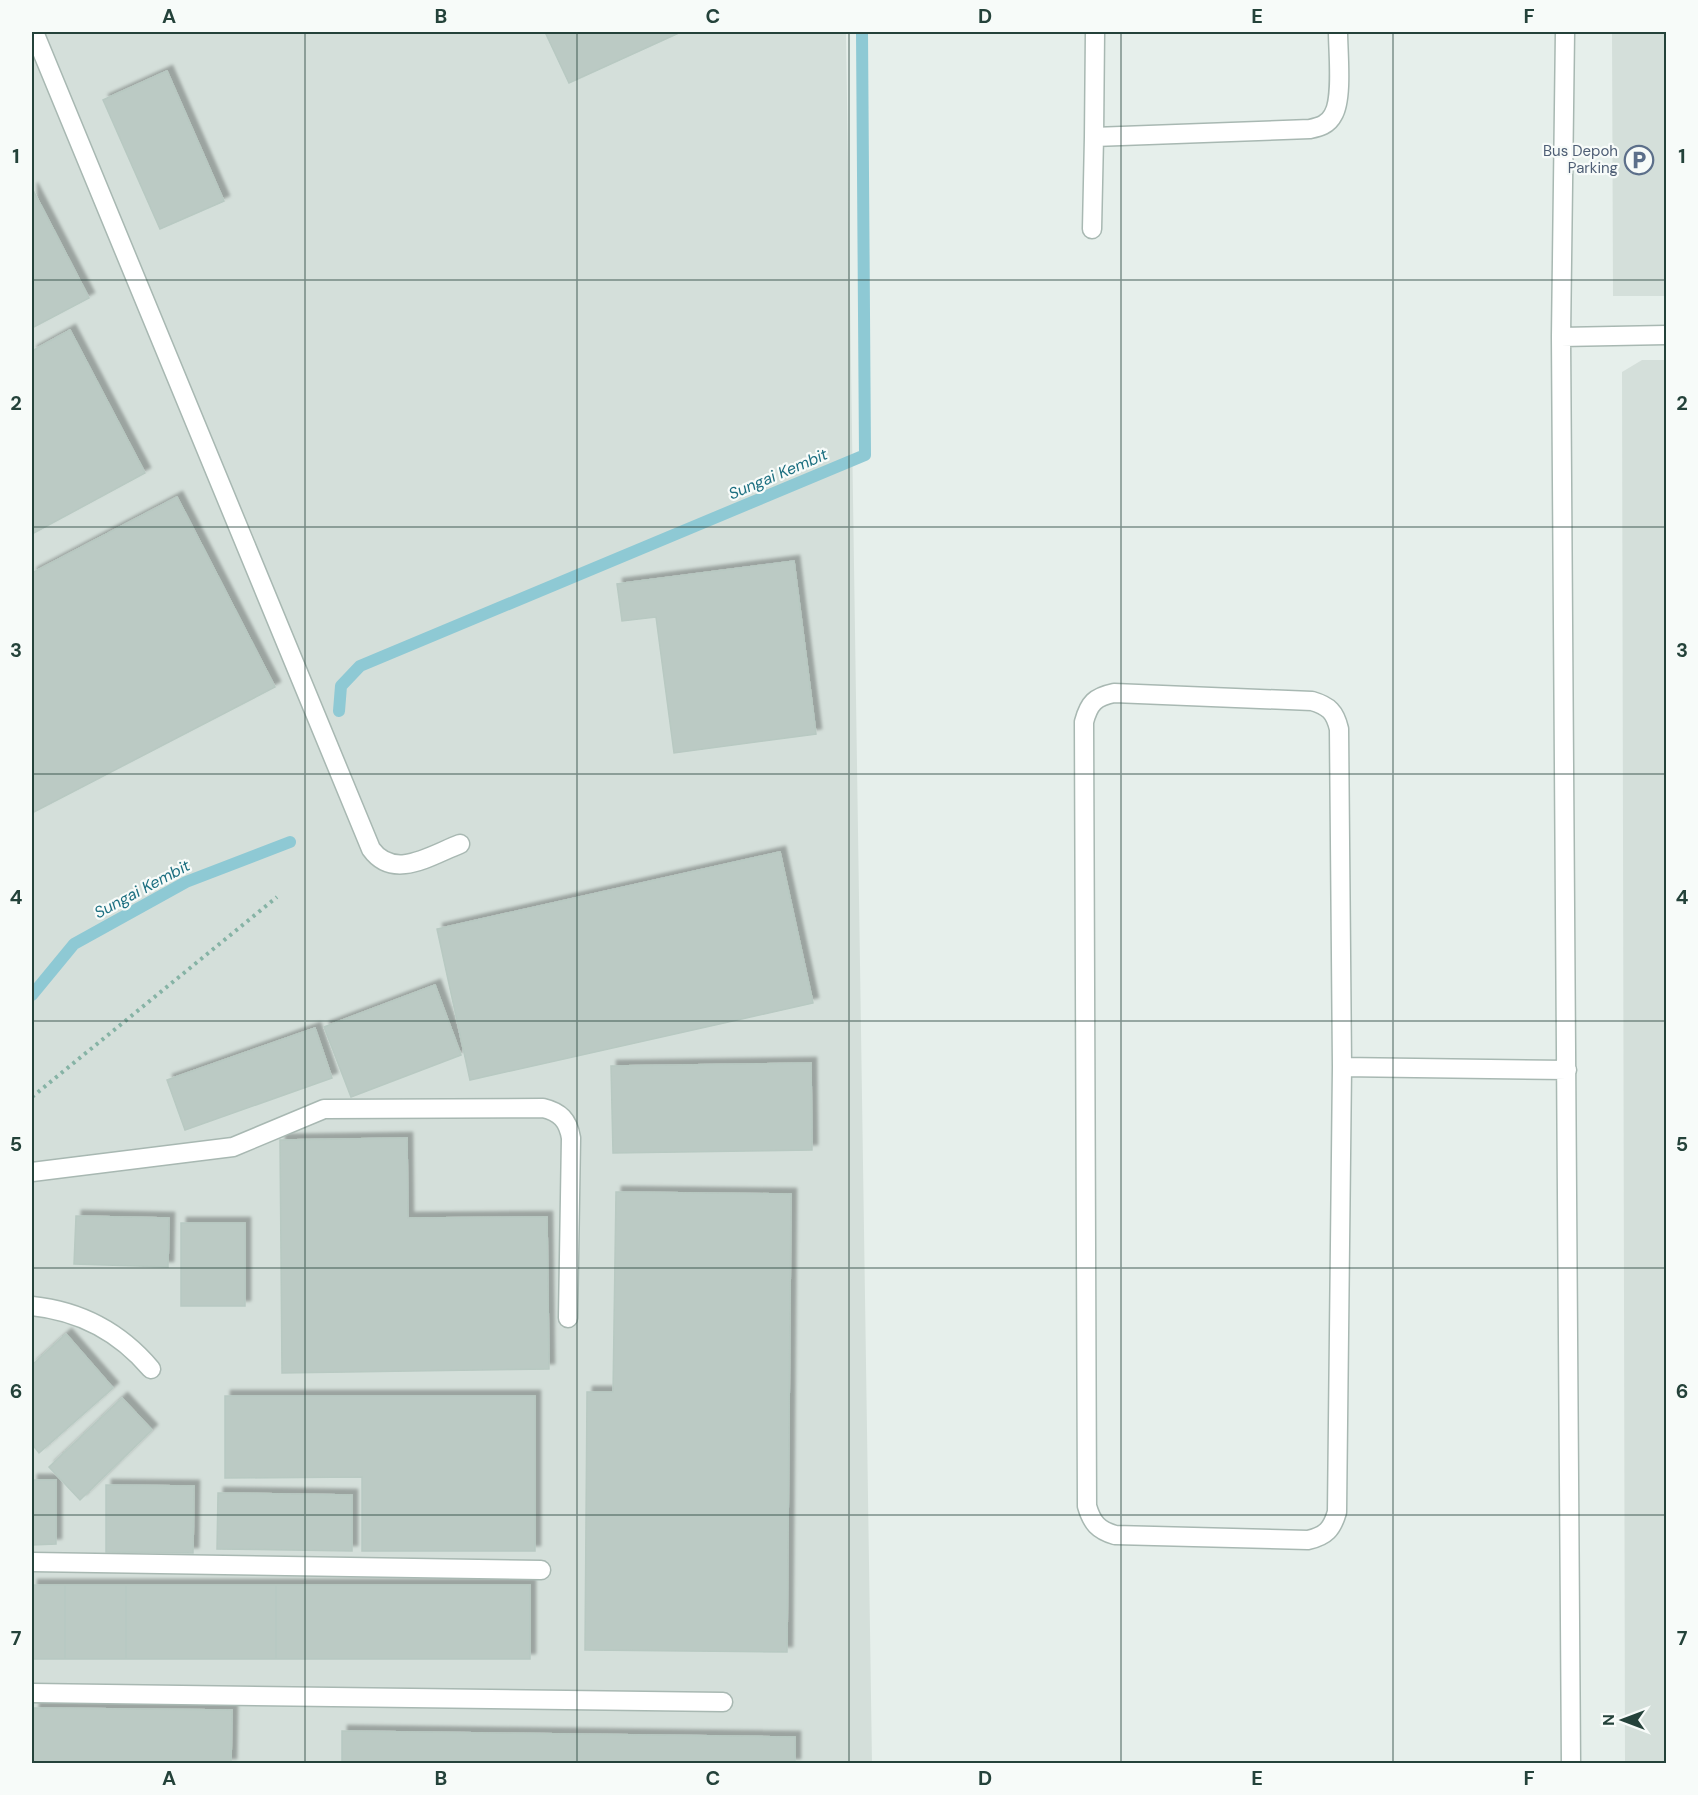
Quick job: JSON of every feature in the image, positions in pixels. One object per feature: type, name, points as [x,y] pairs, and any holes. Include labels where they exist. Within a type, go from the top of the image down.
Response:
[{"type":"street","points":[[34,32],[371,849],[386,864],[397,866],[460,844]]},
{"type":"street","points":[[1092,229],[1095,32]]},
{"type":"street","points":[[1094,137],[1310,129],[1324,125],[1333,115],[1337,101],[1338,32]]},
{"type":"street","points":[[1565,32],[1561,337],[1571,1764]]},
{"type":"street","points":[[1561,337],[1666,335]]},
{"type":"street","points":[[1114,693],[1312,701],[1325,705],[1335,715],[1339,729],[1342,1067],[1337,1512],[1333,1526],[1323,1537],[1308,1540],[1115,1535],[1101,1531],[1091,1520],[1087,1506],[1084,745],[1084,722],[1088,707],[1098,697],[1114,693]]},
{"type":"street","points":[[1342,1067],[1567,1070]]},
{"type":"street","points":[[32,1172],[233,1147],[324,1109],[543,1108],[563,1117],[569,1127],[571,1138],[568,1318]]},
{"type":"street","points":[[32,1306],[62,1309],[102,1325],[138,1353],[151,1369]]},
{"type":"street","points":[[32,1562],[541,1570]]},
{"type":"street","points":[[32,1693],[723,1702]]},
{"type":"path","points":[[32,1097],[277,897]]},
{"type":"shaded area","points":[[32,32],[846,32],[872,1763],[32,1764]]},
{"type":"shaded area","name":"Bus Depoh Parking","points":[[1612,32],[1666,32],[1666,296],[1613,296]]},
{"type":"shaded area","points":[[1642,360],[1666,360],[1666,1764],[1625,1763],[1622,372]]},
{"type":"building","points":[[545,32],[681,32],[569,83]]},
{"type":"building","points":[[167,71],[224,201],[160,229],[103,100]]},
{"type":"building","points":[[32,188],[89,298],[32,328]]},
{"type":"building","points":[[70,330],[145,473],[32,534],[32,351]]},
{"type":"building","points":[[177,497],[275,687],[32,813],[32,573]]},
{"type":"building","points":[[794,561],[816,734],[674,753],[656,617],[622,621],[617,584]]},
{"type":"building","points":[[780,852],[813,1003],[470,1080],[437,929]]},
{"type":"building","points":[[435,985],[461,1055],[351,1097],[324,1027]]},
{"type":"building","points":[[315,1028],[332,1078],[185,1130],[167,1080]]},
{"type":"building","points":[[811,1063],[812,1150],[613,1153],[611,1066]]},
{"type":"building","points":[[407,1138],[408,1218],[547,1217],[549,1369],[282,1373],[280,1140]]},
{"type":"building","points":[[616,1192],[791,1194],[787,1652],[585,1650],[587,1392],[613,1392]]},
{"type":"building","points":[[76,1216],[169,1218],[168,1267],[74,1264]]},
{"type":"building","points":[[181,1223],[245,1223],[245,1306],[181,1306]]},
{"type":"building","points":[[66,1334],[113,1388],[39,1453],[32,1444],[32,1365]]},
{"type":"building","points":[[225,1396],[535,1396],[535,1551],[362,1551],[362,1477],[225,1478]]},
{"type":"building","points":[[122,1398],[152,1430],[80,1500],[49,1467]]},
{"type":"building","points":[[32,1480],[56,1480],[56,1544],[32,1545]]},
{"type":"building","points":[[106,1485],[194,1486],[193,1553],[106,1552]]},
{"type":"building","points":[[218,1493],[352,1495],[352,1551],[217,1549]]},
{"type":"building","points":[[32,1585],[65,1585],[65,1659],[32,1659]]},
{"type":"building","points":[[65,1585],[126,1585],[126,1659],[65,1659]]},
{"type":"building","points":[[126,1585],[276,1585],[276,1659],[126,1659]]},
{"type":"building","points":[[276,1585],[530,1585],[530,1659],[276,1659]]},
{"type":"building","points":[[34,1708],[232,1710],[231,1764],[33,1764]]},
{"type":"building","points":[[342,1731],[795,1737],[795,1764],[342,1764]]},
{"type":"waterway","name":"Sungai Kembit","points":[[339,711],[341,686],[360,666],[865,455],[862,32]]},
{"type":"waterway","name":"Sungai Kembit","points":[[32,995],[74,944],[186,882],[290,842]]},
{"type":"place","name":"Bus Depoh Parking","points":[[1639,160]]}]
